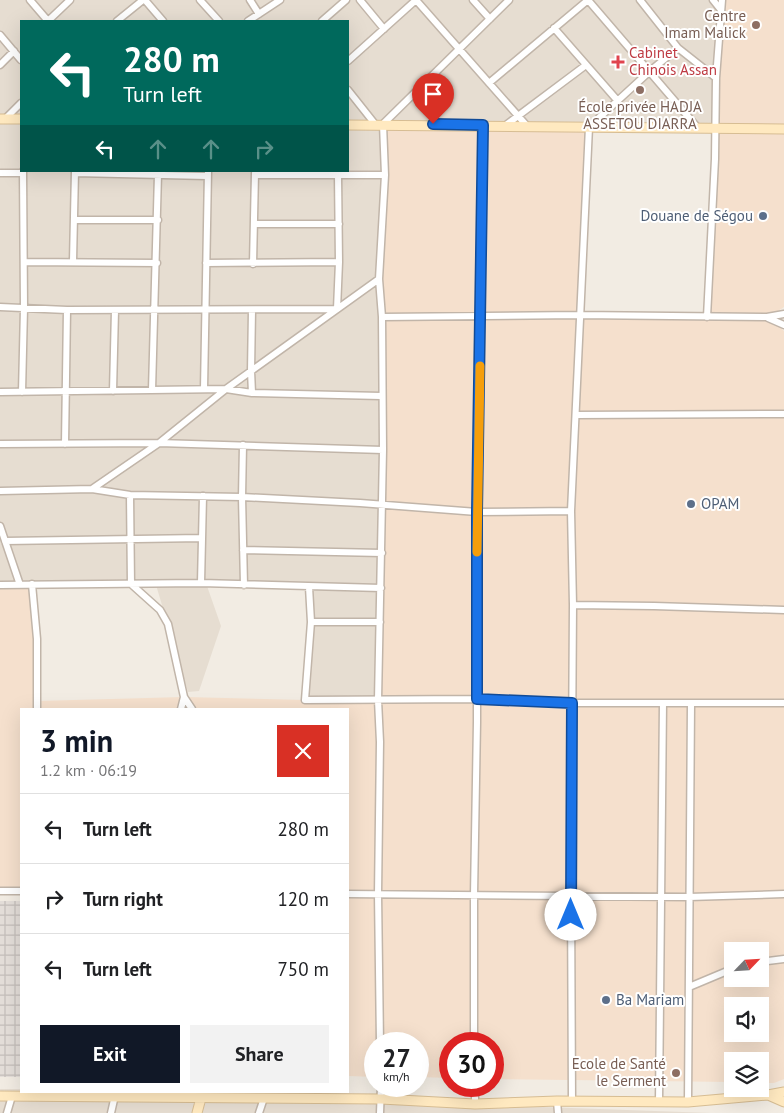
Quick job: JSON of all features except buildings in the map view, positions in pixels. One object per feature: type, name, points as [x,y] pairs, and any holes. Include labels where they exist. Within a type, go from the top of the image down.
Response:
[{"type":"street","points":[[30,0],[47,20]]},
{"type":"street","points":[[49,20],[70,0]]},
{"type":"street","points":[[118,20],[144,0],[162,20]]},
{"type":"street","points":[[200,0],[218,20]]},
{"type":"street","points":[[250,0],[259,14]]},
{"type":"street","points":[[250,20],[280,0]]},
{"type":"street","points":[[323,20],[346,0]]},
{"type":"street","points":[[360,0],[384,28]]},
{"type":"street","points":[[349,60],[416,0],[527,126]]},
{"type":"street","points":[[473,0],[490,19]]},
{"type":"street","points":[[379,124],[509,0]]},
{"type":"street","points":[[489,83],[588,0],[697,127]]},
{"type":"street","points":[[640,0],[678,48],[716,78]]},
{"type":"street","points":[[713,0],[721,10]]},
{"type":"street","points":[[706,317],[716,129],[716,78],[722,0]]},
{"type":"street","points":[[554,28],[617,100]]},
{"type":"street","points":[[0,36],[20,59]]},
{"type":"street","points":[[572,1101],[570,896],[573,605],[571,511],[589,127],[617,100],[678,48]]},
{"type":"street","points":[[0,65],[14,51]]},
{"type":"street","points":[[506,125],[586,65]]},
{"type":"street","points":[[349,91],[379,124],[385,175],[379,279],[382,317],[381,396],[383,450],[378,700],[380,742],[378,894],[380,1032]]},
{"type":"street","points":[[2,119],[20,104]]},
{"type":"street","points":[[2,119],[20,119]]},
{"type":"street","points":[[349,125],[784,129]]},
{"type":"street","points":[[474,1032],[477,512],[483,125]]},
{"type":"street","points":[[0,173],[23,172],[25,262],[22,392]]},
{"type":"street","points":[[73,261],[75,172],[208,173],[204,389]]},
{"type":"street","points":[[253,264],[255,173],[385,175]]},
{"type":"street","points":[[152,390],[156,310],[158,174]]},
{"type":"street","points":[[336,309],[339,262],[338,175]]},
{"type":"street","points":[[75,220],[158,220]]},
{"type":"street","points":[[254,224],[339,224]]},
{"type":"street","points":[[25,262],[157,263]]},
{"type":"street","points":[[206,263],[339,262]]},
{"type":"street","points":[[92,489],[159,443],[226,389],[379,279]]},
{"type":"street","points":[[0,307],[67,310],[336,309]]},
{"type":"street","points":[[65,444],[67,310]]},
{"type":"street","points":[[113,391],[114,310]]},
{"type":"street","points":[[252,310],[252,393]]},
{"type":"street","points":[[382,317],[579,315],[767,317],[784,314]]},
{"type":"street","points":[[767,317],[784,325]]},
{"type":"street","points":[[0,392],[226,389],[252,393],[381,396]]},
{"type":"street","points":[[576,415],[784,414]]},
{"type":"street","points":[[0,444],[159,443],[383,450]]},
{"type":"street","points":[[243,445],[244,585]]},
{"type":"street","points":[[0,491],[92,489],[130,495],[242,497],[382,504],[477,512],[571,511]]},
{"type":"street","points":[[130,495],[130,584],[160,610],[168,624],[184,697],[191,708]]},
{"type":"street","points":[[201,583],[203,496]]},
{"type":"street","points":[[0,526],[20,585]]},
{"type":"street","points":[[5,541],[202,538]]},
{"type":"street","points":[[243,550],[382,553]]},
{"type":"street","points":[[0,585],[201,583],[381,588]]},
{"type":"street","points":[[32,584],[37,639],[37,708]]},
{"type":"street","points":[[309,587],[310,622],[305,700],[477,699],[572,703],[784,703]]},
{"type":"street","points":[[573,605],[784,610]]},
{"type":"street","points":[[310,622],[380,622]]},
{"type":"street","points":[[181,708],[184,697]]},
{"type":"street","points":[[659,1102],[663,703]]},
{"type":"street","points":[[688,1102],[691,704]]},
{"type":"street","points":[[0,891],[20,891]]},
{"type":"street","points":[[349,894],[661,897],[784,894]]},
{"type":"street","points":[[769,961],[784,959]]},
{"type":"street","points":[[689,986],[724,972]]},
{"type":"street","points":[[769,1095],[784,1092]]},
{"type":"street","points":[[0,1096],[116,1094],[201,1098],[381,1099],[475,1104],[558,1101],[688,1102],[745,1097]]},
{"type":"street","points":[[111,1113],[116,1094]]},
{"type":"street","points":[[769,1095],[784,1102]]},
{"type":"street","points":[[7,1113],[12,1096]]},
{"type":"street","points":[[475,1097],[475,1104]]},
{"type":"street","points":[[196,1113],[201,1098]]},
{"type":"street","points":[[259,1113],[264,1098]]},
{"type":"street","points":[[380,1113],[381,1099]]},
{"type":"street","points":[[558,1101],[558,1113]]},
{"type":"shaded area","points":[[0,0],[722,0],[716,129],[527,126],[378,700],[305,700],[309,587],[207,586],[221,626],[199,691],[188,692],[156,585],[0,585]]},
{"type":"shaded area","points":[[722,0],[784,0],[784,307],[769,317],[784,331],[784,1079],[769,1083],[769,1052],[724,1052],[724,1082],[504,1079],[504,1032],[439,1032],[439,1078],[429,1077],[429,1032],[364,1032],[364,1077],[349,1076],[349,708],[20,708],[20,891],[0,891],[0,585],[32,584],[37,701],[184,697],[305,700],[378,699],[386,128],[589,127],[579,315],[706,317]]},
{"type":"shaded area","points":[[0,901],[20,901],[20,1077],[0,1077]]},
{"type":"shaded area","points":[[0,1089],[20,1089],[20,1093],[142,1093],[711,1113],[0,1113]]},
{"type":"slow traffic","points":[[477,552],[480,366]]},
{"type":"place","name":"Centre Imam Malick","points":[[756,25]]},
{"type":"place","name":"Cabinet Chinois Assan","points":[[618,62]]},
{"type":"place","name":"École privée HADJA ASSETOU DIARRA","points":[[640,90]]},
{"type":"place","name":"Douane de Ségou","points":[[763,216]]},
{"type":"place","name":"OPAM","points":[[691,504]]},
{"type":"place","name":"Ba Mariam","points":[[606,1000]]},
{"type":"place","name":"Ecole de Santé le Serment","points":[[676,1073]]},
{"type":"route","points":[[433,124],[483,125],[477,512],[477,699],[572,703],[571,915]]}]
